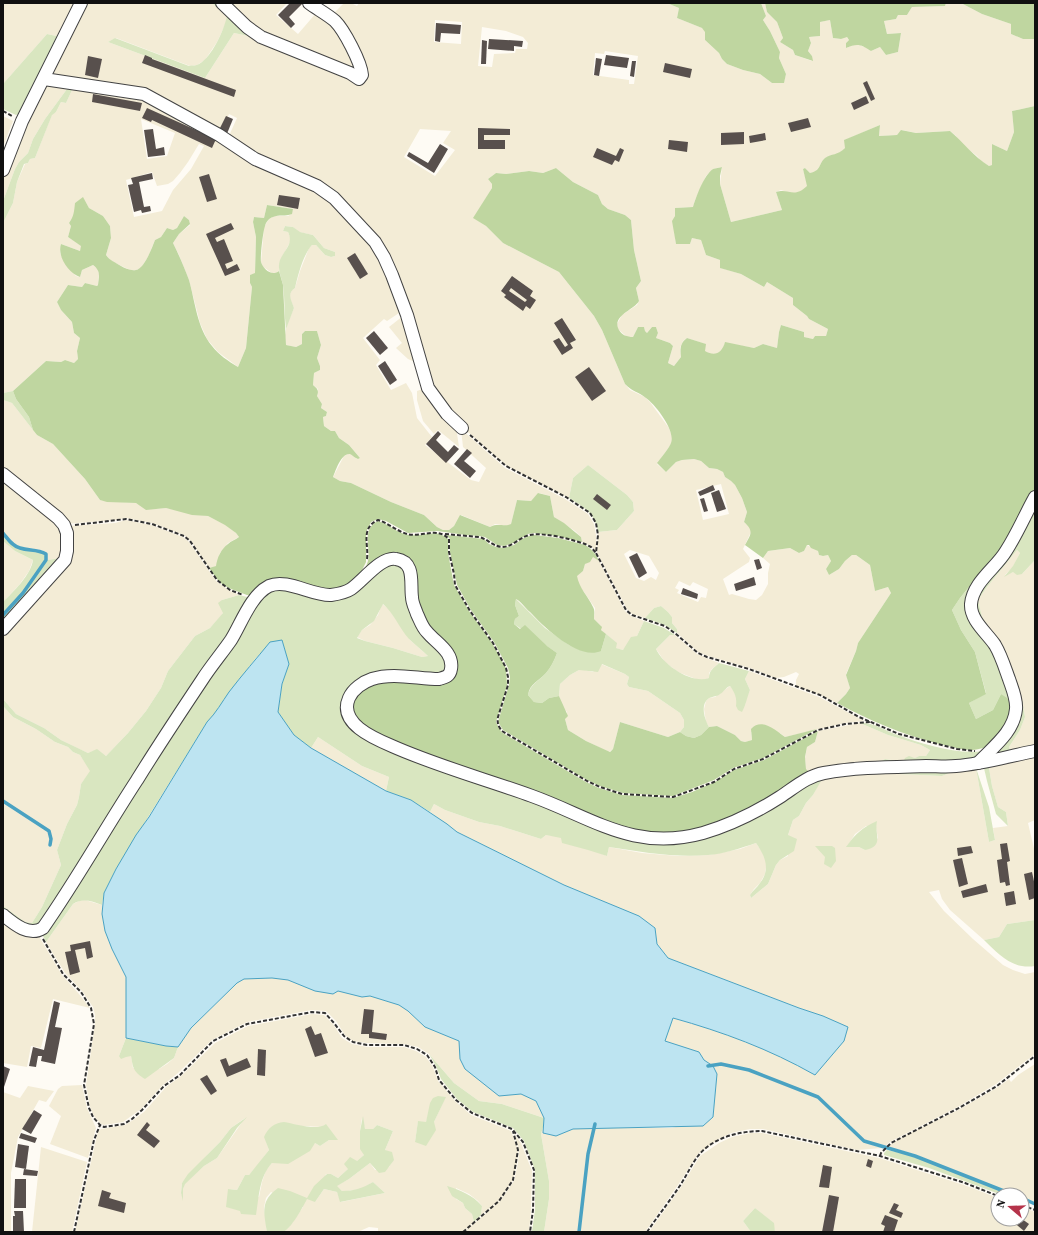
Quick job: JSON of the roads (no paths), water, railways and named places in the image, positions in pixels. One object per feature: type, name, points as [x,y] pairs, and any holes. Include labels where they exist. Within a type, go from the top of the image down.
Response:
[{"type":"street","points":[[3,170],[22,121],[81,3]]},
{"type":"street","points":[[222,3],[248,28],[261,37],[350,73],[359,79],[362,75],[356,53],[336,22],[309,3]]},
{"type":"street","points":[[44,78],[144,94],[219,135],[255,159],[317,186],[334,198],[375,242],[384,258],[407,315],[428,388],[447,414],[462,428]]},
{"type":"street","points":[[3,474],[24,492],[52,512],[68,533],[65,560],[3,629]]},
{"type":"street","points":[[977,764],[1004,737],[1012,722],[1016,708],[1011,686],[998,652],[982,630],[972,611],[972,598],[979,585],[1000,561],[1007,550],[1035,497]]},
{"type":"street","points":[[3,915],[23,928],[34,932],[43,928],[137,779],[203,679],[231,640],[244,616],[258,596],[268,586],[280,584],[328,595],[343,593],[360,583],[382,562],[394,558],[398,559],[408,567],[411,572],[413,604],[422,626],[438,644],[447,651],[452,664],[451,671],[446,678],[439,679],[386,676],[365,682],[355,690],[348,700],[348,711],[353,722],[365,733],[391,746],[534,797],[602,826],[630,835],[661,838],[685,836],[731,824],[766,805],[806,779],[821,773],[855,769],[977,764],[1035,751]]},
{"type":"water","points":[[282,640],[289,664],[282,684],[278,712],[294,735],[311,748],[386,791],[411,800],[457,832],[564,885],[639,916],[655,928],[657,944],[668,958],[823,1016],[848,1027],[844,1041],[815,1075],[746,1042],[673,1018],[665,1041],[699,1052],[704,1060],[713,1066],[717,1074],[713,1117],[703,1126],[573,1129],[556,1136],[543,1133],[544,1118],[536,1101],[521,1094],[499,1096],[465,1069],[460,1059],[459,1041],[425,1027],[408,1011],[399,1005],[370,996],[362,997],[338,991],[333,994],[315,991],[288,980],[272,978],[244,979],[237,983],[191,1028],[178,1047],[126,1038],[126,977],[105,931],[102,914],[104,893],[136,835],[149,817],[207,722],[229,692],[270,642]]},
{"type":"waterway","points":[[3,533],[10,542],[17,547],[39,551],[46,554],[46,560],[23,593],[3,615]]},
{"type":"waterway","points":[[3,801],[49,831],[51,839],[50,845]]},
{"type":"waterway","points":[[708,1066],[721,1064],[749,1070],[818,1097],[864,1141],[915,1156],[994,1187]]},
{"type":"waterway","points":[[579,1232],[588,1154],[595,1124]]},
{"type":"waterway","points":[[1030,1202],[1035,1204]]}]
